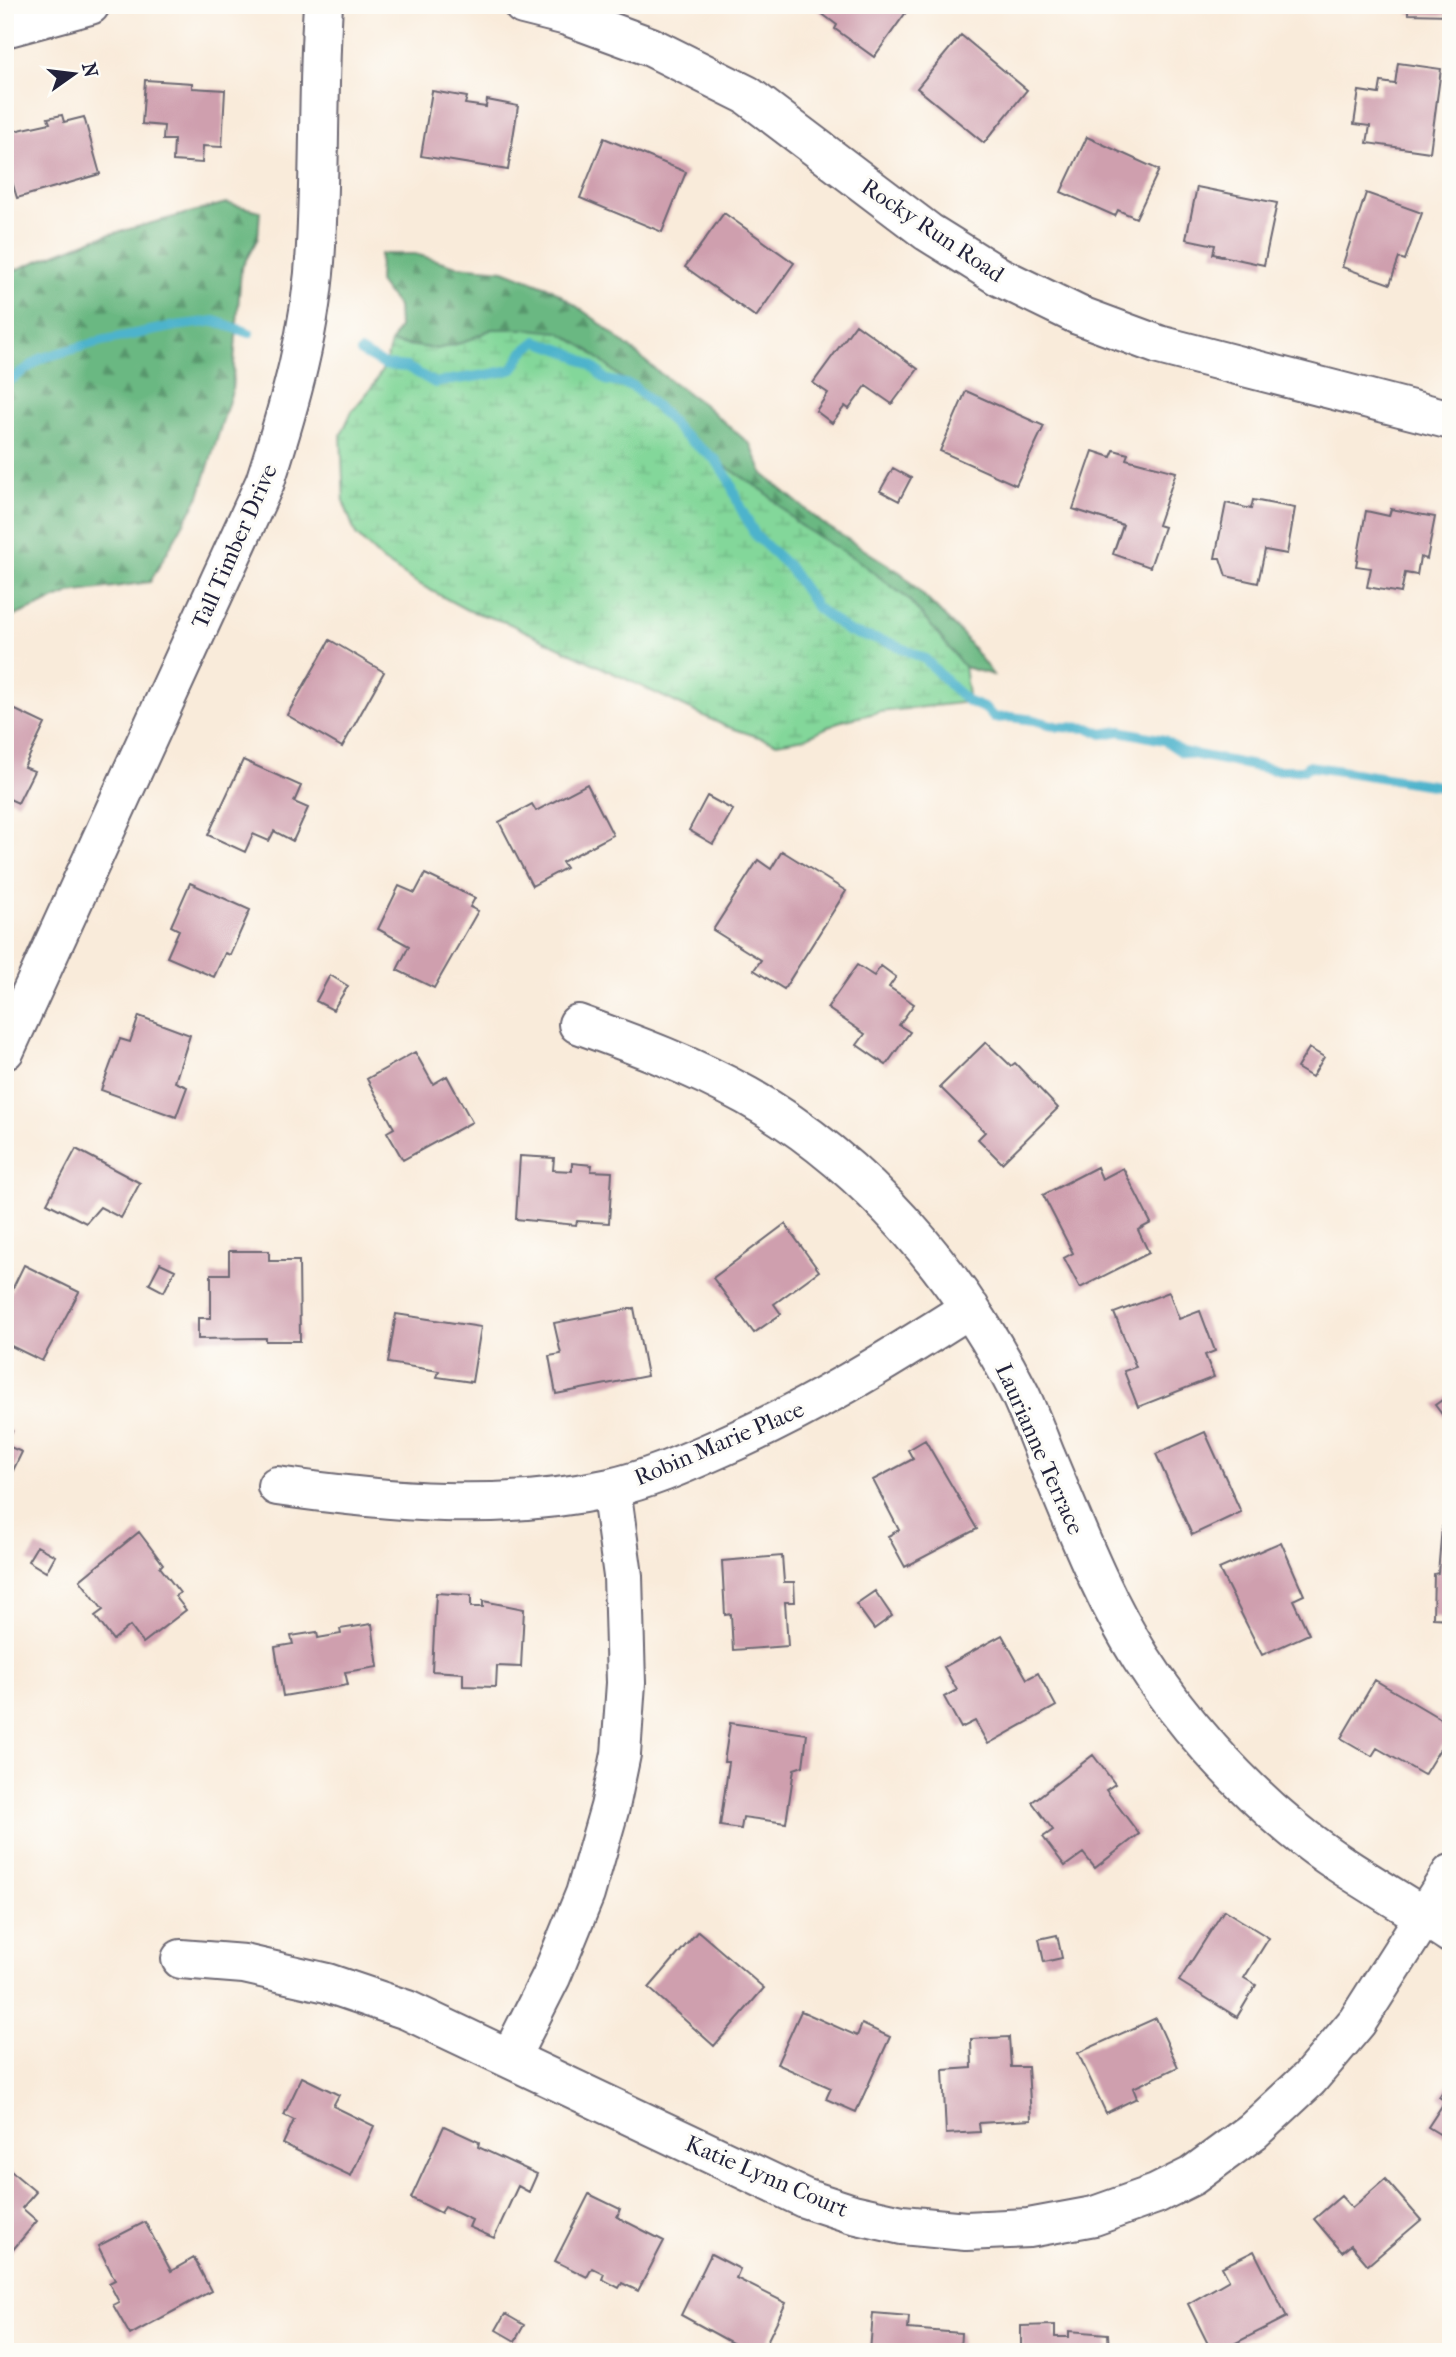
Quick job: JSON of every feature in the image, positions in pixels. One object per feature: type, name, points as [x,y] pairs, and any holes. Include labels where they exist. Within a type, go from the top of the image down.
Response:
[{"type":"street","points":[[5,28],[89,5]]},
{"type":"street","name":"Tall Timber Drive","points":[[5,1050],[265,482],[292,400],[309,316],[316,248],[318,72],[323,5]]},
{"type":"street","name":"Rocky Run Road","points":[[523,5],[567,16],[651,47],[747,95],[928,232],[1000,278],[1078,315],[1159,345],[1451,420]]},
{"type":"street","name":"Laurianne Terrace","points":[[578,1024],[674,1059],[748,1096],[825,1147],[873,1190],[927,1249],[984,1328],[1022,1398],[1100,1587],[1141,1658],[1180,1712],[1233,1773],[1293,1829],[1438,1925]]},
{"type":"street","name":"Robin Marie Place","points":[[277,1486],[410,1502],[547,1499],[611,1488],[667,1471],[760,1431],[867,1373],[970,1308]]},
{"type":"street","points":[[509,2058],[551,1978],[585,1894],[610,1807],[621,1754],[626,1683],[623,1576],[611,1488]]},
{"type":"street","name":"Katie Lynn Court","points":[[181,1959],[244,1964],[327,1983],[407,2010],[804,2198],[853,2214],[902,2225],[966,2231],[1029,2228],[1094,2216],[1156,2194],[1192,2176],[1253,2131],[1309,2079],[1438,1925],[1451,1874]]},
{"type":"green space","points":[[226,203],[260,211],[258,238],[241,269],[232,391],[199,496],[150,582],[70,593],[5,620],[5,274],[96,238]]},
{"type":"green space","points":[[380,254],[415,254],[457,266],[504,270],[552,289],[596,320],[751,445],[763,474],[822,523],[901,573],[963,635],[993,675],[964,667],[908,599],[857,560],[799,525],[765,492],[682,434],[665,415],[587,349],[492,329],[465,342],[437,349],[391,343],[399,327],[398,307],[379,282]]},
{"type":"green space","points":[[492,329],[559,332],[587,349],[665,415],[682,434],[765,492],[799,525],[857,560],[908,599],[964,667],[969,702],[879,712],[838,722],[805,738],[777,743],[725,726],[508,623],[467,610],[382,560],[356,535],[344,503],[341,435],[352,411],[373,386],[385,365],[391,343],[437,349],[465,342]]},
{"type":"building","points":[[906,5],[909,8],[874,57],[835,29],[837,25],[813,7]]},
{"type":"building","points":[[1408,5],[1451,5],[1451,15],[1408,14]]},
{"type":"building","points":[[961,35],[1027,90],[984,143],[917,88]]},
{"type":"building","points":[[1398,63],[1441,69],[1430,152],[1367,143],[1370,126],[1354,124],[1359,91],[1379,94],[1381,82],[1395,84]]},
{"type":"building","points":[[145,80],[192,83],[192,88],[225,90],[222,147],[203,146],[202,163],[173,161],[174,140],[163,140],[164,126],[142,124]]},
{"type":"building","points":[[432,91],[467,97],[465,104],[486,107],[487,100],[518,106],[508,170],[421,156]]},
{"type":"building","points":[[62,115],[64,122],[84,117],[100,174],[17,198],[5,158],[5,133],[50,123],[48,118]]},
{"type":"building","points":[[1087,137],[1159,170],[1136,218],[1118,210],[1115,216],[1061,192]]},
{"type":"building","points":[[604,138],[686,172],[662,232],[580,198]]},
{"type":"building","points":[[1197,187],[1277,203],[1264,265],[1213,254],[1215,245],[1186,239]]},
{"type":"building","points":[[1366,193],[1422,213],[1405,260],[1399,258],[1390,284],[1342,267]]},
{"type":"building","points":[[724,213],[794,263],[756,317],[685,267]]},
{"type":"building","points":[[856,324],[918,369],[892,404],[866,386],[849,409],[845,406],[832,423],[816,411],[828,393],[813,383]]},
{"type":"building","points":[[966,391],[1044,426],[1016,485],[940,451]]},
{"type":"building","points":[[1114,450],[1128,454],[1126,459],[1176,472],[1158,525],[1164,527],[1150,567],[1113,554],[1123,525],[1073,509],[1093,451],[1111,457]]},
{"type":"building","points":[[893,468],[911,478],[899,501],[880,491]]},
{"type":"building","points":[[1253,500],[1295,508],[1287,554],[1265,550],[1258,583],[1226,576],[1220,558],[1215,558],[1226,503],[1251,509]]},
{"type":"building","points":[[1391,509],[1435,517],[1427,559],[1420,557],[1417,575],[1405,573],[1401,593],[1367,587],[1371,568],[1356,566],[1366,511],[1389,516]]},
{"type":"building","points":[[330,640],[384,672],[342,747],[287,715]]},
{"type":"building","points":[[5,705],[45,724],[24,767],[34,771],[18,803],[5,797]]},
{"type":"building","points":[[243,760],[301,786],[294,802],[308,808],[293,841],[274,831],[269,841],[253,834],[245,852],[208,835]]},
{"type":"building","points":[[587,784],[613,835],[562,862],[566,868],[532,886],[499,822],[532,804],[536,811]]},
{"type":"building","points":[[707,796],[733,810],[713,844],[689,830]]},
{"type":"building","points":[[782,851],[846,891],[784,989],[754,970],[761,960],[713,930],[758,860],[771,869]]},
{"type":"building","points":[[425,874],[475,898],[470,907],[478,911],[434,988],[397,970],[409,946],[378,929],[399,886],[415,893]]},
{"type":"building","points":[[190,883],[250,910],[230,955],[225,953],[214,977],[167,957],[179,930],[171,926]]},
{"type":"building","points":[[857,965],[874,976],[881,966],[896,977],[889,987],[914,1004],[899,1025],[910,1032],[886,1065],[857,1045],[865,1034],[827,1008]]},
{"type":"building","points":[[330,975],[348,986],[333,1010],[316,1001]]},
{"type":"building","points":[[139,1016],[190,1035],[175,1082],[187,1087],[176,1117],[101,1090],[120,1039],[130,1042]]},
{"type":"building","points":[[986,1042],[1011,1066],[1015,1063],[1058,1108],[1002,1163],[978,1139],[985,1132],[940,1087]]},
{"type":"building","points":[[1309,1048],[1324,1057],[1312,1077],[1297,1068]]},
{"type":"building","points":[[415,1052],[433,1084],[447,1076],[472,1122],[403,1160],[387,1132],[394,1128],[367,1079]]},
{"type":"building","points":[[76,1149],[140,1183],[121,1218],[100,1207],[86,1223],[47,1203]]},
{"type":"building","points":[[520,1156],[554,1158],[553,1170],[572,1171],[572,1163],[592,1165],[591,1171],[612,1172],[609,1223],[577,1221],[576,1225],[516,1219]]},
{"type":"building","points":[[1097,1167],[1102,1179],[1123,1168],[1151,1223],[1138,1230],[1149,1253],[1080,1288],[1064,1258],[1073,1253],[1043,1195]]},
{"type":"building","points":[[785,1224],[819,1271],[774,1304],[781,1314],[754,1333],[713,1278]]},
{"type":"building","points":[[229,1251],[269,1251],[269,1261],[299,1261],[300,1341],[266,1341],[266,1338],[198,1339],[198,1318],[211,1318],[211,1274],[229,1274]]},
{"type":"building","points":[[160,1263],[175,1270],[164,1292],[149,1284]]},
{"type":"building","points":[[24,1265],[79,1292],[42,1361],[5,1343],[5,1319],[8,1313],[5,1312],[5,1304]]},
{"type":"building","points":[[1169,1292],[1179,1319],[1200,1311],[1215,1351],[1205,1355],[1214,1377],[1138,1407],[1124,1371],[1136,1367],[1114,1313]]},
{"type":"building","points":[[634,1308],[647,1376],[556,1394],[549,1356],[561,1354],[554,1323]]},
{"type":"building","points":[[396,1314],[481,1327],[472,1382],[437,1377],[439,1371],[388,1363]]},
{"type":"building","points":[[1451,1394],[1451,1426],[1435,1405]]},
{"type":"building","points":[[5,1428],[12,1431],[5,1445]]},
{"type":"building","points":[[1205,1432],[1241,1512],[1192,1535],[1156,1454]]},
{"type":"building","points":[[925,1440],[977,1529],[905,1567],[888,1536],[899,1530],[873,1480],[913,1459],[908,1450]]},
{"type":"building","points":[[5,1445],[22,1452],[5,1487]]},
{"type":"building","points":[[1442,1527],[1451,1528],[1451,1619],[1433,1618],[1434,1574],[1438,1573]]},
{"type":"building","points":[[139,1532],[163,1564],[160,1567],[180,1593],[175,1596],[186,1610],[143,1643],[130,1626],[113,1640],[95,1616],[103,1610],[80,1580]]},
{"type":"building","points":[[1281,1542],[1304,1595],[1293,1600],[1309,1634],[1262,1655],[1219,1569]]},
{"type":"building","points":[[37,1546],[55,1556],[46,1572],[28,1561]]},
{"type":"building","points":[[782,1556],[784,1582],[794,1582],[795,1602],[785,1602],[788,1646],[733,1650],[731,1614],[725,1615],[722,1561]]},
{"type":"building","points":[[875,1591],[892,1616],[874,1629],[856,1604]]},
{"type":"building","points":[[436,1593],[471,1595],[471,1607],[483,1607],[483,1601],[524,1609],[521,1667],[497,1666],[496,1687],[463,1686],[463,1673],[432,1671]]},
{"type":"building","points":[[372,1624],[378,1667],[345,1672],[348,1685],[283,1696],[275,1647],[293,1644],[291,1636],[317,1632],[318,1638],[341,1634],[340,1629]]},
{"type":"building","points":[[1002,1635],[1027,1679],[1038,1673],[1056,1706],[988,1744],[975,1721],[961,1728],[944,1697],[957,1690],[944,1667]]},
{"type":"building","points":[[1375,1680],[1451,1725],[1451,1731],[1424,1775],[1377,1748],[1372,1756],[1341,1738]]},
{"type":"building","points":[[730,1723],[807,1734],[803,1766],[794,1769],[786,1823],[743,1817],[741,1829],[720,1826],[729,1762],[724,1762]]},
{"type":"building","points":[[1093,1755],[1115,1784],[1106,1790],[1139,1834],[1095,1868],[1083,1853],[1065,1866],[1043,1837],[1053,1830],[1032,1802]]},
{"type":"building","points":[[1224,1910],[1269,1938],[1244,1978],[1256,1985],[1237,2017],[1179,1981]]},
{"type":"building","points":[[698,1931],[764,1988],[714,2046],[649,1988]]},
{"type":"building","points":[[1057,1935],[1062,1958],[1044,1962],[1039,1939]]},
{"type":"building","points":[[801,2011],[857,2036],[862,2024],[890,2037],[856,2112],[826,2099],[831,2088],[777,2064]]},
{"type":"building","points":[[1156,2018],[1178,2067],[1133,2088],[1137,2098],[1106,2113],[1078,2053]]},
{"type":"building","points":[[1009,2037],[1011,2067],[1028,2067],[1031,2120],[979,2123],[980,2132],[946,2134],[943,2070],[972,2068],[971,2039]]},
{"type":"building","points":[[302,2077],[339,2095],[333,2106],[374,2126],[351,2176],[283,2144],[294,2120],[284,2115]]},
{"type":"building","points":[[1451,2079],[1451,2141],[1428,2127],[1445,2101],[1439,2097]]},
{"type":"building","points":[[444,2126],[479,2142],[478,2147],[537,2174],[529,2192],[518,2186],[494,2238],[469,2227],[472,2220],[445,2207],[441,2213],[411,2198]]},
{"type":"building","points":[[5,2166],[36,2192],[22,2208],[37,2221],[11,2252],[5,2247]]},
{"type":"building","points":[[1385,2179],[1421,2220],[1368,2265],[1351,2245],[1342,2252],[1314,2219],[1341,2196],[1352,2208]]},
{"type":"building","points":[[589,2194],[620,2209],[617,2217],[664,2241],[638,2291],[622,2283],[619,2288],[602,2279],[604,2274],[592,2268],[587,2277],[555,2261]]},
{"type":"building","points":[[145,2222],[171,2271],[194,2258],[211,2291],[130,2335],[113,2305],[119,2302],[109,2283],[115,2280],[98,2246]]},
{"type":"building","points":[[1254,2251],[1287,2317],[1218,2352],[1212,2352],[1188,2304],[1229,2280],[1222,2267]]},
{"type":"building","points":[[711,2254],[740,2269],[736,2278],[786,2303],[762,2352],[747,2346],[745,2350],[681,2315]]},
{"type":"building","points":[[873,2313],[909,2316],[908,2329],[961,2333],[960,2352],[870,2352]]},
{"type":"building","points":[[505,2314],[524,2325],[515,2341],[496,2330]]},
{"type":"building","points":[[1055,2325],[1055,2337],[1069,2337],[1069,2331],[1108,2334],[1109,2352],[1021,2352],[1021,2326]]},
{"type":"waterway","points":[[5,384],[42,358],[101,341],[215,321],[249,333]]},
{"type":"waterway","points":[[361,352],[385,365],[407,367],[435,383],[513,369],[523,352],[537,341],[570,353],[592,366],[606,380],[633,386],[682,434],[716,460],[729,480],[756,536],[788,566],[817,608],[849,632],[891,643],[925,659],[969,702],[986,709],[994,718],[1010,717],[1059,727],[1089,728],[1102,734],[1120,731],[1164,740],[1182,752],[1275,770],[1304,770],[1308,766],[1451,788]]}]
